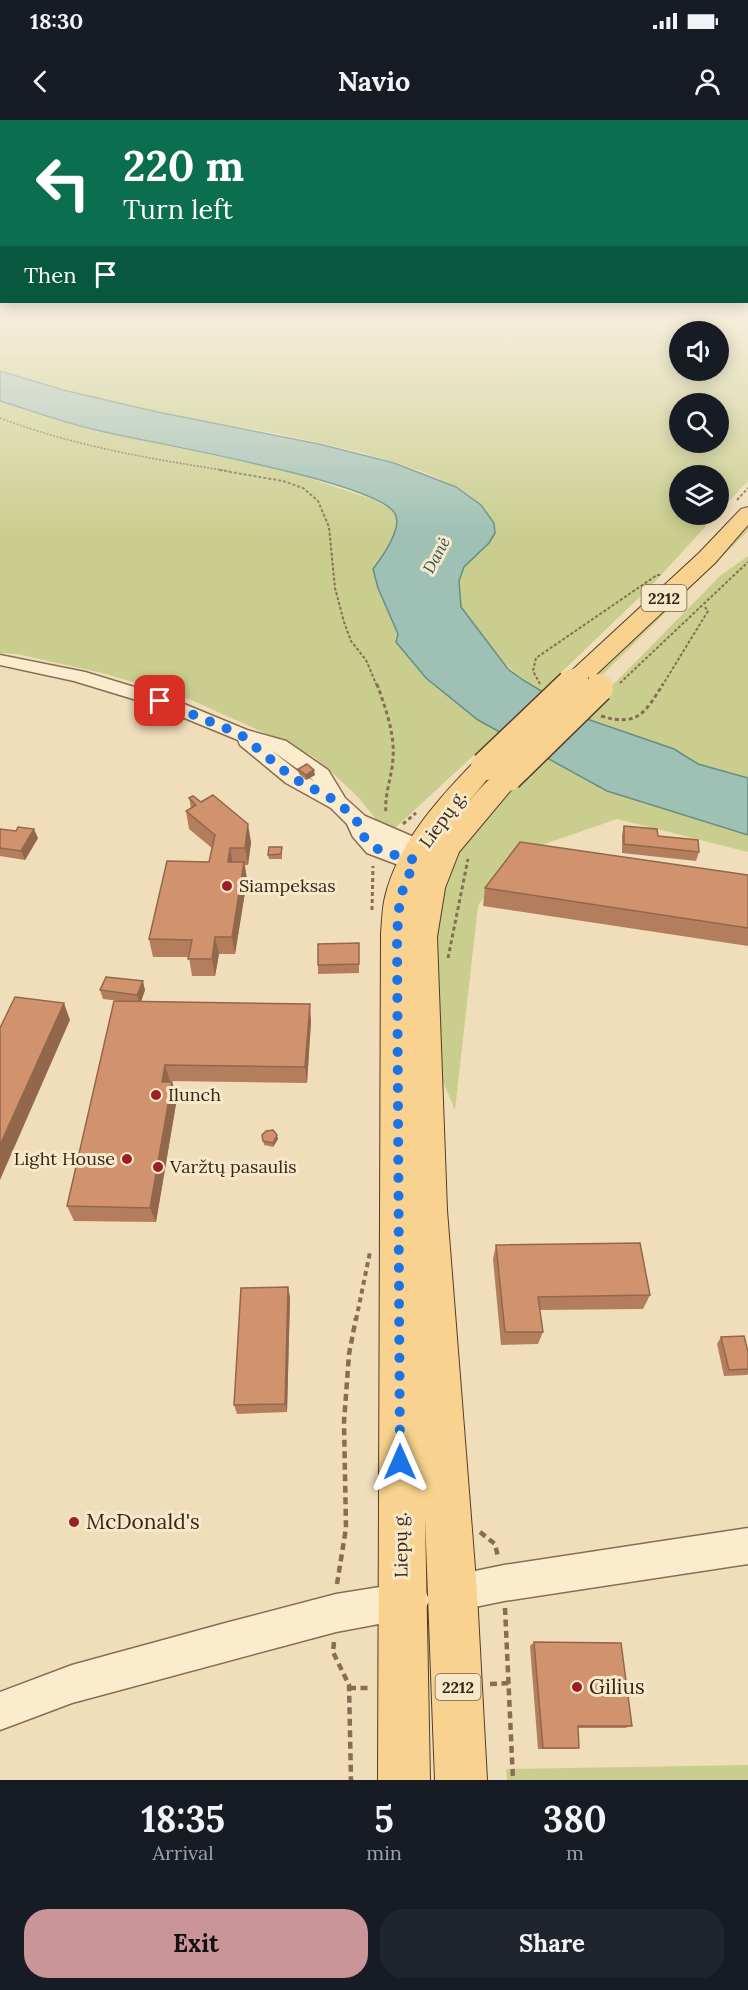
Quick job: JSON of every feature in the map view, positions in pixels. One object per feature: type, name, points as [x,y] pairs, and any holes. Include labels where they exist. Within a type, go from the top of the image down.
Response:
[{"type":"main road","name":"Liepų g.","points":[[598,684],[748,513]]},
{"type":"main road","name":"Liepų g.","points":[[404,1780],[397,934],[400,897],[458,832],[497,772],[598,684],[748,541]]},
{"type":"main road","name":"Liepų g.","points":[[437,857],[426,902],[421,937],[428,1210],[453,1594],[461,1780]]},
{"type":"street","points":[[0,660],[78,676],[160,701],[240,734],[293,778],[338,802],[357,821],[358,830],[371,845],[383,852],[437,857]]},
{"type":"street","points":[[0,1712],[72,1684],[336,1613],[453,1594],[504,1583],[748,1546]]},
{"type":"path","points":[[0,418],[60,439],[108,452],[277,478],[299,486],[313,495],[322,506],[327,519],[333,549],[335,588],[342,616],[390,723],[394,764],[385,811],[387,817]]},
{"type":"path","points":[[598,684],[748,562]]},
{"type":"path","points":[[437,857],[448,964]]},
{"type":"path","points":[[351,1780],[349,1685],[333,1652],[338,1574],[346,1528],[344,1422],[349,1354],[371,1248]]},
{"type":"path","points":[[478,1530],[495,1544],[504,1583],[513,1780]]},
{"type":"green space","points":[[36,381],[748,381],[748,481],[729,501],[729,465],[669,465],[669,525],[707,525],[652,585],[541,692],[504,662],[462,610],[459,580],[463,569],[486,546],[494,530],[491,519],[482,506],[457,488],[422,471],[378,457],[330,445],[118,403]]},
{"type":"green space","points":[[0,401],[89,429],[291,472],[372,499],[394,511],[398,522],[393,537],[373,569],[378,588],[398,634],[478,720],[500,731],[393,830],[376,819],[357,796],[325,766],[312,756],[276,738],[189,699],[106,674],[17,654],[0,653]]},
{"type":"green space","points":[[748,526],[748,531],[592,685],[586,683]]},
{"type":"green space","points":[[748,556],[748,778],[698,764],[674,749],[587,719],[612,694],[607,691],[721,575]]},
{"type":"green space","points":[[549,757],[607,791],[748,835],[748,852],[617,819],[513,855],[478,906],[455,1110],[440,1075],[437,917],[442,895],[458,852],[515,780],[522,783]]},
{"type":"green space","points":[[748,1765],[748,1780],[507,1780],[506,1769]]},
{"type":"water","name":"Danė","points":[[0,381],[35,381],[157,412],[319,444],[394,463],[456,487],[481,505],[494,523],[495,533],[489,543],[464,567],[459,581],[461,607],[508,669],[587,719],[674,749],[698,764],[748,778],[748,835],[607,791],[478,720],[426,678],[396,642],[398,634],[378,588],[373,569],[395,533],[397,518],[394,512],[376,499],[300,475],[80,426],[0,401]]},
{"type":"building","points":[[307,764],[314,770],[306,775],[298,769]]},
{"type":"building","points":[[213,795],[248,824],[245,848],[230,848],[228,862],[244,862],[232,937],[215,937],[212,959],[188,959],[192,940],[149,939],[167,861],[209,862],[215,835],[186,811],[196,805],[189,798],[193,796],[201,802]]},
{"type":"building","points":[[624,826],[657,829],[658,836],[698,840],[699,852],[624,844]]},
{"type":"building","points":[[18,827],[34,829],[21,851],[0,848],[0,829],[16,831]]},
{"type":"building","points":[[520,842],[748,875],[748,928],[485,888]]},
{"type":"building","points":[[269,847],[282,847],[281,854],[268,855]]},
{"type":"building","points":[[359,943],[359,964],[318,965],[318,944]]},
{"type":"building","points":[[106,977],[143,981],[137,995],[100,990]]},
{"type":"building","points":[[15,997],[64,1003],[0,1145],[0,1028]]},
{"type":"building","name":"Light House","points":[[114,1001],[310,1004],[305,1067],[165,1065],[162,1082],[172,1082],[150,1208],[67,1206]]},
{"type":"building","points":[[273,1130],[277,1135],[273,1143],[263,1141],[262,1135],[266,1131]]},
{"type":"building","points":[[640,1243],[650,1295],[538,1297],[543,1332],[505,1332],[496,1245]]},
{"type":"building","points":[[288,1287],[285,1404],[234,1405],[241,1288]]},
{"type":"building","points":[[744,1336],[748,1352],[748,1369],[729,1370],[721,1337]]},
{"type":"building","name":"Gilius","points":[[534,1642],[621,1643],[632,1726],[578,1726],[579,1748],[543,1748]]},
{"type":"place","name":"Siampeksas","points":[[227,886]]},
{"type":"place","name":"Ilunch","points":[[156,1095]]},
{"type":"place","name":"Light House","points":[[127,1159]]},
{"type":"place","name":"Varžtų pasaulis","points":[[158,1167]]},
{"type":"place","name":"McDonald's","points":[[74,1522]]},
{"type":"place","name":"Gilius","points":[[577,1687]]},
{"type":"route","points":[[160,701],[240,734],[293,778],[338,802],[357,821],[358,830],[371,845],[383,852],[415,860],[400,897],[397,934],[400,1462]]}]
